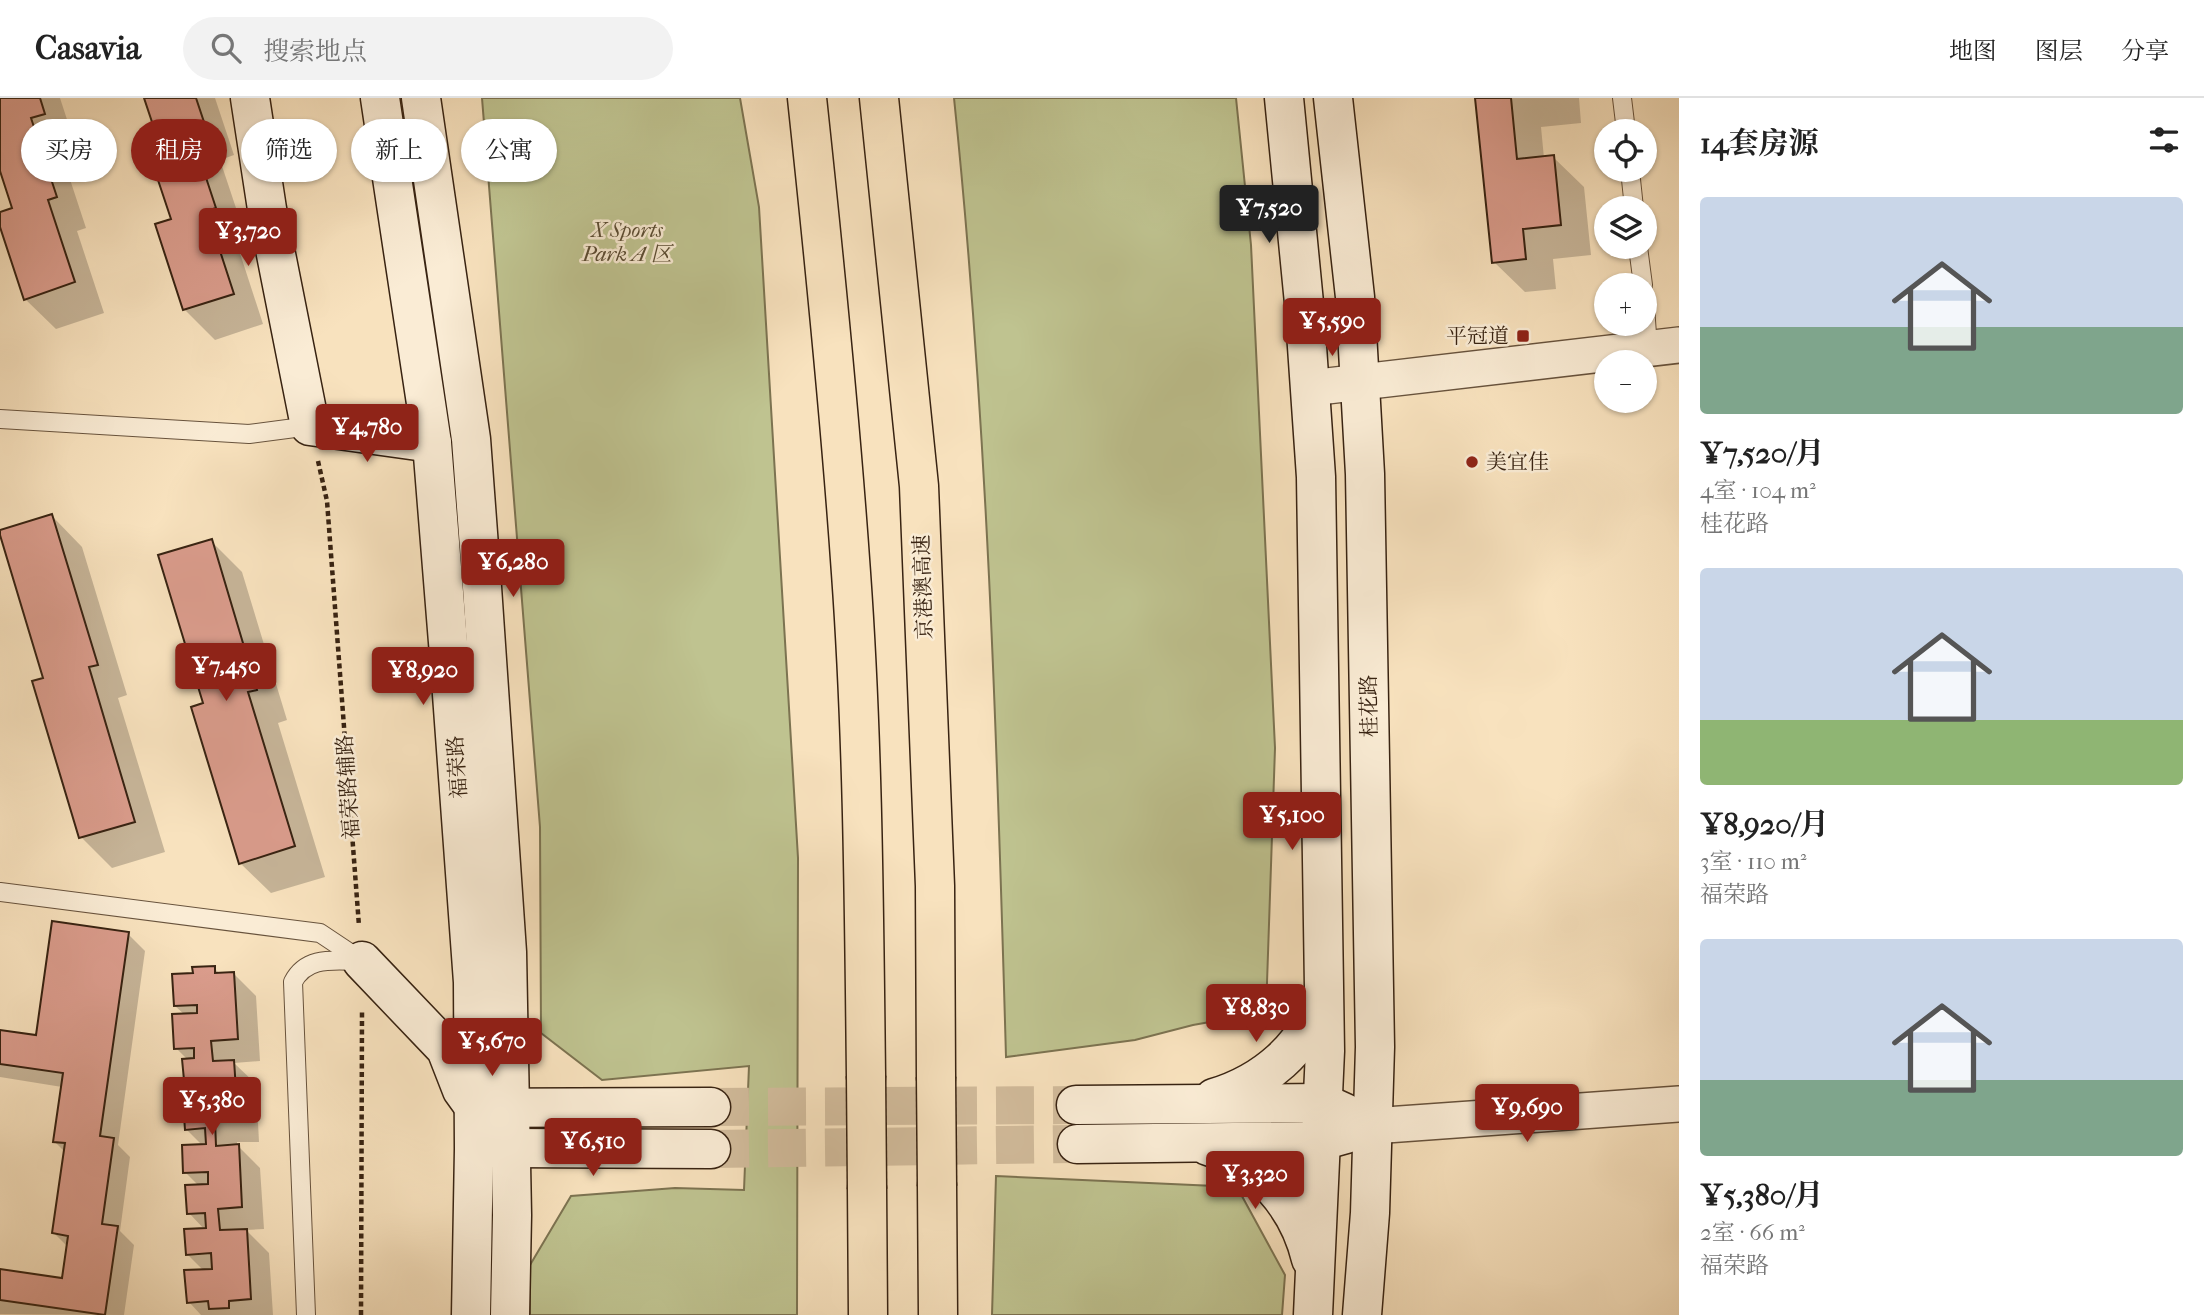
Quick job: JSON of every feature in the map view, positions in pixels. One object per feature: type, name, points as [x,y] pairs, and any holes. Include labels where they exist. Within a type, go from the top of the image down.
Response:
[{"type":"highway","points":[[807,98],[832,327],[851,576],[863,895],[868,1315]]},
{"type":"highway","name":"京港澳高速","points":[[879,98],[919,486],[935,886],[937,1315]]},
{"type":"main road","points":[[250,98],[267,209],[310,426],[432,443]]},
{"type":"main road","name":"福荣路","points":[[380,98],[432,443],[473,982],[492,1108]]},
{"type":"main road","name":"福荣路","points":[[421,98],[471,439],[507,952],[492,1108],[493,1148],[510,1315]]},
{"type":"main road","points":[[1284,98],[1316,477],[1324,989],[1323,1103],[1313,1315]]},
{"type":"main road","name":"桂花路","points":[[1333,98],[1355,296],[1365,487],[1375,1046],[1362,1315]]},
{"type":"main road","points":[[362,961],[446,1049],[462,1090],[492,1108],[711,1107]]},
{"type":"main road","points":[[1196,1104],[1226,1094],[1275,1067],[1314,1021],[1324,989]]},
{"type":"main road","points":[[1076,1105],[1323,1103],[1372,1126]]},
{"type":"main road","points":[[1077,1144],[1321,1141],[1372,1126]]},
{"type":"main road","points":[[1196,1142],[1227,1152],[1254,1168],[1273,1187],[1291,1210],[1306,1238],[1315,1276]]},
{"type":"main road","points":[[493,1148],[712,1149]]},
{"type":"main road","name":"福荣路","points":[[471,1315],[493,1148]]},
{"type":"street","points":[[1310,388],[1664,347]]},
{"type":"street","points":[[1372,1126],[1679,1104]]},
{"type":"lane","points":[[1622,98],[1625,119]]},
{"type":"lane","points":[[0,419],[249,434],[310,426]]},
{"type":"lane","points":[[0,892],[320,933],[362,961]]},
{"type":"lane","points":[[306,1315],[293,982],[300,969],[307,964],[322,961],[362,961]]},
{"type":"path","name":"福荣路辅路","points":[[310,426],[327,501],[362,961],[361,1315]]},
{"type":"green space","name":"X Sports Park A 区","points":[[482,98],[740,98],[759,207],[798,858],[797,1315],[530,1315],[530,1265],[571,1196],[675,1188],[744,1190],[749,1066],[602,1080],[541,1033],[540,827],[489,182],[557,182],[557,119],[484,119]]},
{"type":"green space","points":[[954,98],[1236,98],[1251,245],[1275,748],[1266,1012],[1193,1025],[1135,1040],[1006,1057],[999,817],[983,457]]},
{"type":"green space","points":[[996,1176],[1237,1187],[1285,1275],[1282,1315],[992,1315]]},
{"type":"building","points":[[0,98],[40,98],[45,114],[31,119],[21,119],[21,182],[52,182],[57,197],[48,200],[75,282],[24,300],[0,227],[0,212],[12,208],[0,171]]},
{"type":"building","points":[[144,98],[196,98],[203,119],[151,119]]},
{"type":"building","points":[[1475,98],[1511,98],[1517,159],[1554,155],[1561,225],[1523,229],[1526,259],[1492,263]]},
{"type":"building","points":[[159,182],[207,182],[216,208],[207,211],[234,294],[183,310],[155,224],[171,219]]},
{"type":"building","points":[[52,514],[98,665],[89,667],[135,822],[79,838],[32,681],[43,678],[0,535],[0,530]]},
{"type":"building","points":[[212,539],[257,690],[248,692],[295,846],[239,864],[191,707],[203,703],[158,555]]},
{"type":"building","points":[[52,921],[129,932],[100,1136],[114,1138],[102,1224],[118,1226],[105,1315],[0,1300],[0,1269],[62,1278],[68,1236],[52,1233],[65,1143],[53,1142],[63,1073],[0,1064],[0,1030],[36,1035]]},
{"type":"building","points":[[215,966],[215,973],[234,972],[238,1039],[211,1041],[213,1061],[234,1060],[238,1120],[215,1121],[216,1146],[239,1144],[242,1207],[218,1209],[220,1230],[247,1229],[251,1299],[229,1301],[229,1308],[209,1309],[208,1301],[187,1303],[184,1270],[212,1269],[211,1253],[186,1255],[184,1229],[206,1228],[205,1213],[187,1214],[185,1185],[208,1184],[208,1172],[183,1173],[182,1145],[206,1144],[205,1128],[185,1130],[183,1102],[211,1100],[210,1078],[184,1080],[182,1059],[194,1058],[194,1048],[174,1049],[172,1014],[197,1013],[197,1005],[174,1006],[172,974],[193,973],[192,967]]},
{"type":"tunnel","points":[[711,1107],[1076,1105]]},
{"type":"tunnel","points":[[711,1149],[1077,1144]]},
{"type":"place","name":"平冠道","points":[[1523,336]]},
{"type":"place","name":"美宜佳","points":[[1472,462]]}]
